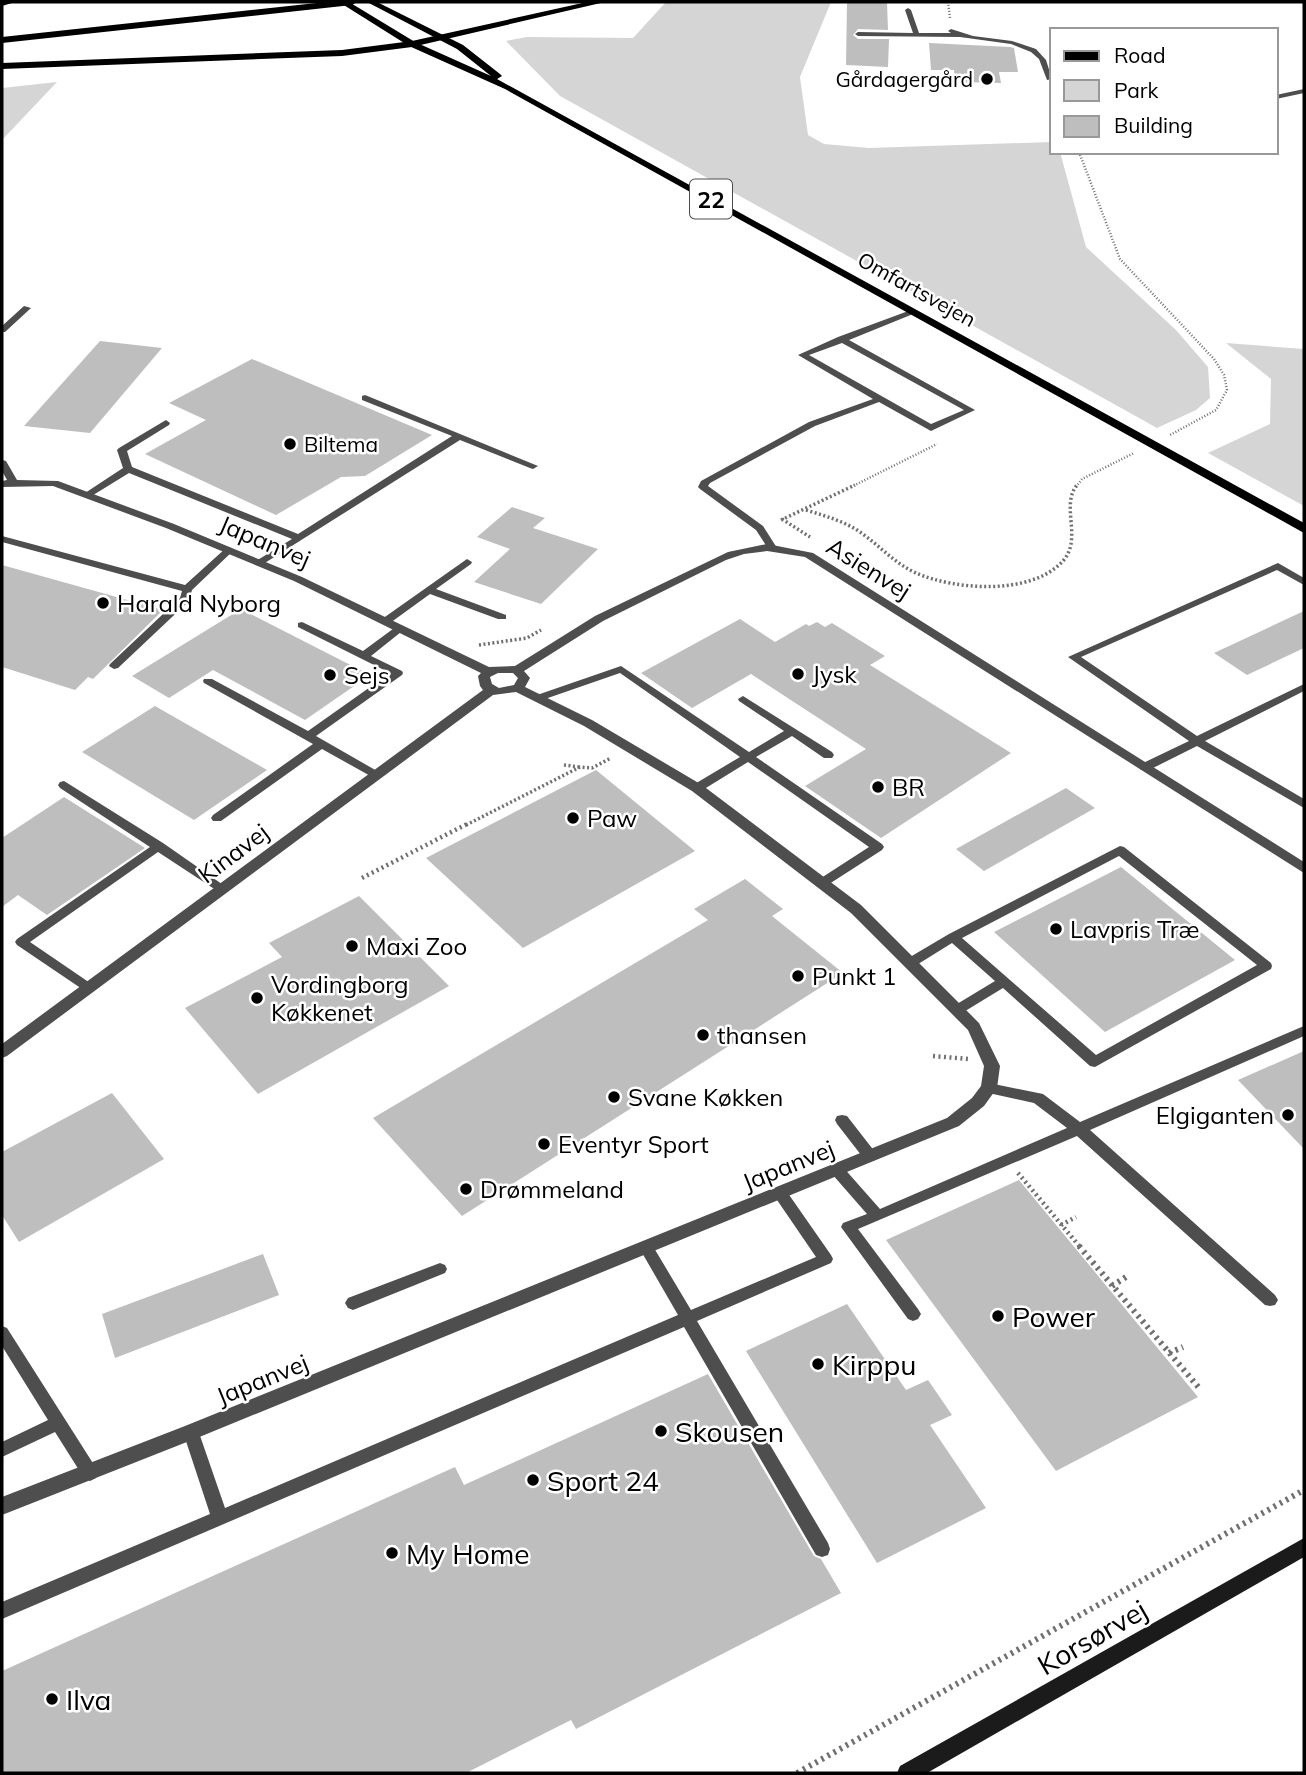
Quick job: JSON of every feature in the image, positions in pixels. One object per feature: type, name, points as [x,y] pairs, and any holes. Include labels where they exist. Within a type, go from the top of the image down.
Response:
[{"type":"highway","points":[[2,3],[10,2]]},
{"type":"highway","points":[[2,30],[270,2]]},
{"type":"highway","points":[[2,66],[295,56],[412,44],[438,36],[600,2]]},
{"type":"highway","points":[[2,40],[352,4]]},
{"type":"main road","name":"Omfartsvejen","points":[[343,2],[352,4],[412,44],[508,87],[1304,529]]},
{"type":"main road","name":"Omfartsvejen","points":[[371,2],[438,36],[485,65],[508,87]]},
{"type":"main road","points":[[352,4],[407,31],[438,36]]},
{"type":"main road","name":"Korsørvej","points":[[907,1773],[1304,1547]]},
{"type":"street","points":[[1278,97],[1304,91]]},
{"type":"street","name":"Japanvej","points":[[2,463],[8,483],[54,483],[229,550],[401,628],[489,672]]},
{"type":"street","name":"Asienvej","points":[[517,670],[563,637],[610,611],[735,552],[772,548],[809,555],[1304,868]]},
{"type":"street","points":[[518,688],[524,678],[517,670],[503,668],[489,672],[483,681],[491,690],[505,692],[518,688],[541,697],[697,788],[856,909],[974,1027],[992,1066],[989,1088]]},
{"type":"street","name":"Kinavej","points":[[2,1052],[491,690]]},
{"type":"street","name":"Japanvej","points":[[2,1506],[90,1473],[953,1122],[978,1102],[989,1088]]},
{"type":"lane","points":[[908,10],[916,35]]},
{"type":"lane","points":[[951,31],[959,35]]},
{"type":"lane","points":[[858,34],[959,35],[1023,44],[1041,57],[1049,79]]},
{"type":"lane","points":[[1035,53],[1050,54]]},
{"type":"lane","points":[[2,330],[27,308]]},
{"type":"lane","points":[[841,339],[971,410],[931,428],[802,355],[841,339],[914,312]]},
{"type":"lane","points":[[365,398],[533,466]]},
{"type":"lane","points":[[772,548],[760,528],[703,487],[706,481],[811,424],[880,399]]},
{"type":"lane","points":[[128,469],[122,450],[166,423]]},
{"type":"lane","points":[[260,563],[458,436]]},
{"type":"lane","points":[[128,469],[299,538]]},
{"type":"lane","points":[[87,495],[128,469]]},
{"type":"lane","points":[[2,538],[187,589]]},
{"type":"lane","points":[[114,666],[186,599],[187,589],[229,550]]},
{"type":"lane","points":[[386,621],[467,562]]},
{"type":"lane","points":[[1304,582],[1278,566],[1073,657],[1197,740],[1304,804]]},
{"type":"lane","points":[[429,590],[502,617]]},
{"type":"lane","points":[[302,625],[398,673],[307,737]]},
{"type":"lane","points":[[365,656],[401,628]]},
{"type":"lane","points":[[541,697],[621,668],[878,847],[822,883]]},
{"type":"lane","points":[[208,681],[377,775]]},
{"type":"lane","points":[[1145,767],[1304,687]]},
{"type":"lane","points":[[743,699],[828,755]]},
{"type":"lane","points":[[697,788],[792,732]]},
{"type":"lane","points":[[217,818],[321,744]]},
{"type":"lane","points":[[64,785],[223,889]]},
{"type":"lane","points":[[88,988],[21,942],[159,846]]},
{"type":"lane","points":[[910,963],[953,937],[1120,850],[1266,966],[1094,1062],[953,937]]},
{"type":"lane","points":[[957,1010],[1005,981]]},
{"type":"lane","points":[[913,1314],[848,1227],[1304,1031]]},
{"type":"lane","points":[[989,1088],[1038,1098],[1077,1128],[1270,1300]]},
{"type":"lane","points":[[842,1120],[870,1156]]},
{"type":"lane","points":[[837,1170],[878,1216]]},
{"type":"lane","points":[[2,1611],[826,1259],[780,1193]]},
{"type":"lane","points":[[646,1247],[822,1549]]},
{"type":"lane","points":[[353,1303],[440,1269]]},
{"type":"lane","points":[[2,1333],[90,1473]]},
{"type":"lane","points":[[2,1450],[58,1423]]},
{"type":"lane","points":[[191,1432],[220,1518]]},
{"type":"path","points":[[1080,154],[1120,259],[1214,359],[1224,375],[1227,390],[1222,402],[1216,410],[1190,425]]},
{"type":"path","points":[[939,424],[957,433],[806,510],[853,527],[901,565],[926,577],[956,584],[1024,582],[1047,573],[1062,563],[1071,548],[1073,534],[1071,492],[1082,480],[1105,467]]},
{"type":"path","points":[[564,765],[592,768],[630,748]]},
{"type":"path","points":[[362,878],[580,767]]},
{"type":"path","points":[[933,1056],[990,1061]]},
{"type":"path","points":[[1006,1159],[1123,1302],[1200,1389]]},
{"type":"path","points":[[1061,1225],[1076,1217]]},
{"type":"path","points":[[1112,1286],[1129,1276]]},
{"type":"path","points":[[1169,1353],[1183,1347]]},
{"type":"path","points":[[797,1773],[1304,1490]]},
{"type":"green space","points":[[666,2],[831,2],[800,77],[808,135],[824,144],[869,148],[1050,142],[1050,154],[1061,154],[1086,247],[1176,330],[1208,367],[1210,398],[1196,410],[1157,428],[560,96],[506,41],[527,37],[633,38]]},
{"type":"green space","points":[[57,82],[2,140],[2,88]]},
{"type":"green space","points":[[1226,343],[1304,349],[1304,506],[1208,453],[1270,424],[1271,379]]},
{"type":"building","points":[[847,2],[887,2],[888,30],[858,29],[853,35],[858,39],[889,39],[888,67],[846,65]]},
{"type":"building","points":[[929,43],[1014,48],[1018,72],[999,72],[1001,83],[955,82],[954,70],[931,70]]},
{"type":"building","points":[[100,341],[162,348],[90,433],[24,426]]},
{"type":"building","name":"Biltema","points":[[252,359],[432,435],[365,476],[341,477],[276,515],[145,454],[206,420],[169,403]]},
{"type":"building","points":[[512,507],[545,518],[533,528],[598,549],[541,604],[474,582],[510,549],[477,537]]},
{"type":"building","points":[[2,565],[163,610],[93,679],[88,677],[75,690],[2,667]]},
{"type":"building","points":[[241,609],[370,675],[305,720],[213,670],[169,698],[132,676]]},
{"type":"building","points":[[1304,611],[1304,648],[1247,675],[1214,653]]},
{"type":"building","points":[[740,619],[775,642],[806,624],[809,626],[817,622],[825,627],[832,623],[885,656],[870,665],[1011,753],[881,838],[805,786],[866,749],[751,674],[692,708],[641,673]]},
{"type":"building","points":[[155,706],[267,770],[194,820],[82,752]]},
{"type":"building","points":[[596,770],[695,851],[523,948],[426,858]]},
{"type":"building","points":[[1066,788],[1095,808],[984,871],[956,849]]},
{"type":"building","points":[[64,797],[145,848],[47,915],[18,895],[2,907],[2,838]]},
{"type":"building","points":[[1121,867],[1235,960],[1105,1032],[994,932]]},
{"type":"building","points":[[745,879],[783,909],[772,916],[843,973],[462,1216],[373,1118],[708,920],[694,909]]},
{"type":"building","points":[[359,896],[449,986],[258,1094],[185,1008],[282,957],[269,943]]},
{"type":"building","name":"Elgiganten","points":[[1304,1051],[1304,1149],[1238,1080]]},
{"type":"building","points":[[112,1093],[164,1159],[19,1242],[2,1215],[2,1152]]},
{"type":"building","points":[[1019,1180],[1198,1397],[1056,1471],[886,1240]]},
{"type":"building","points":[[263,1254],[279,1295],[115,1358],[102,1314]]},
{"type":"building","points":[[847,1304],[906,1390],[928,1380],[952,1415],[930,1425],[986,1508],[877,1563],[746,1351]]},
{"type":"building","points":[[708,1374],[814,1556],[821,1559],[841,1593],[576,1729],[571,1720],[466,1773],[2,1773],[2,1671],[455,1467],[464,1485]]},
{"type":"place","name":"Gårdagergård","points":[[987,79]]},
{"type":"place","name":"Biltema","points":[[290,444]]},
{"type":"place","name":"Harald Nyborg","points":[[103,603]]},
{"type":"place","name":"Jysk","points":[[798,674]]},
{"type":"place","name":"Sejs","points":[[330,675]]},
{"type":"place","name":"BR","points":[[878,787]]},
{"type":"place","name":"Paw","points":[[573,818]]},
{"type":"place","name":"Lavpris Træ","points":[[1056,929]]},
{"type":"place","name":"Maxi Zoo","points":[[352,946]]},
{"type":"place","name":"Punkt 1","points":[[798,976]]},
{"type":"place","name":"Vordingborg Køkkenet","points":[[257,998]]},
{"type":"place","name":"thansen","points":[[703,1035]]},
{"type":"place","name":"Svane Køkken","points":[[614,1097]]},
{"type":"place","name":"Elgiganten","points":[[1288,1115]]},
{"type":"place","name":"Eventyr Sport","points":[[544,1144]]},
{"type":"place","name":"Drømmeland","points":[[466,1189]]},
{"type":"place","name":"Power","points":[[998,1316]]},
{"type":"place","name":"Kirppu","points":[[818,1364]]},
{"type":"place","name":"Skousen","points":[[661,1431]]},
{"type":"place","name":"Sport 24","points":[[533,1480]]},
{"type":"place","name":"My Home","points":[[392,1553]]},
{"type":"place","name":"Ilva","points":[[52,1699]]}]
